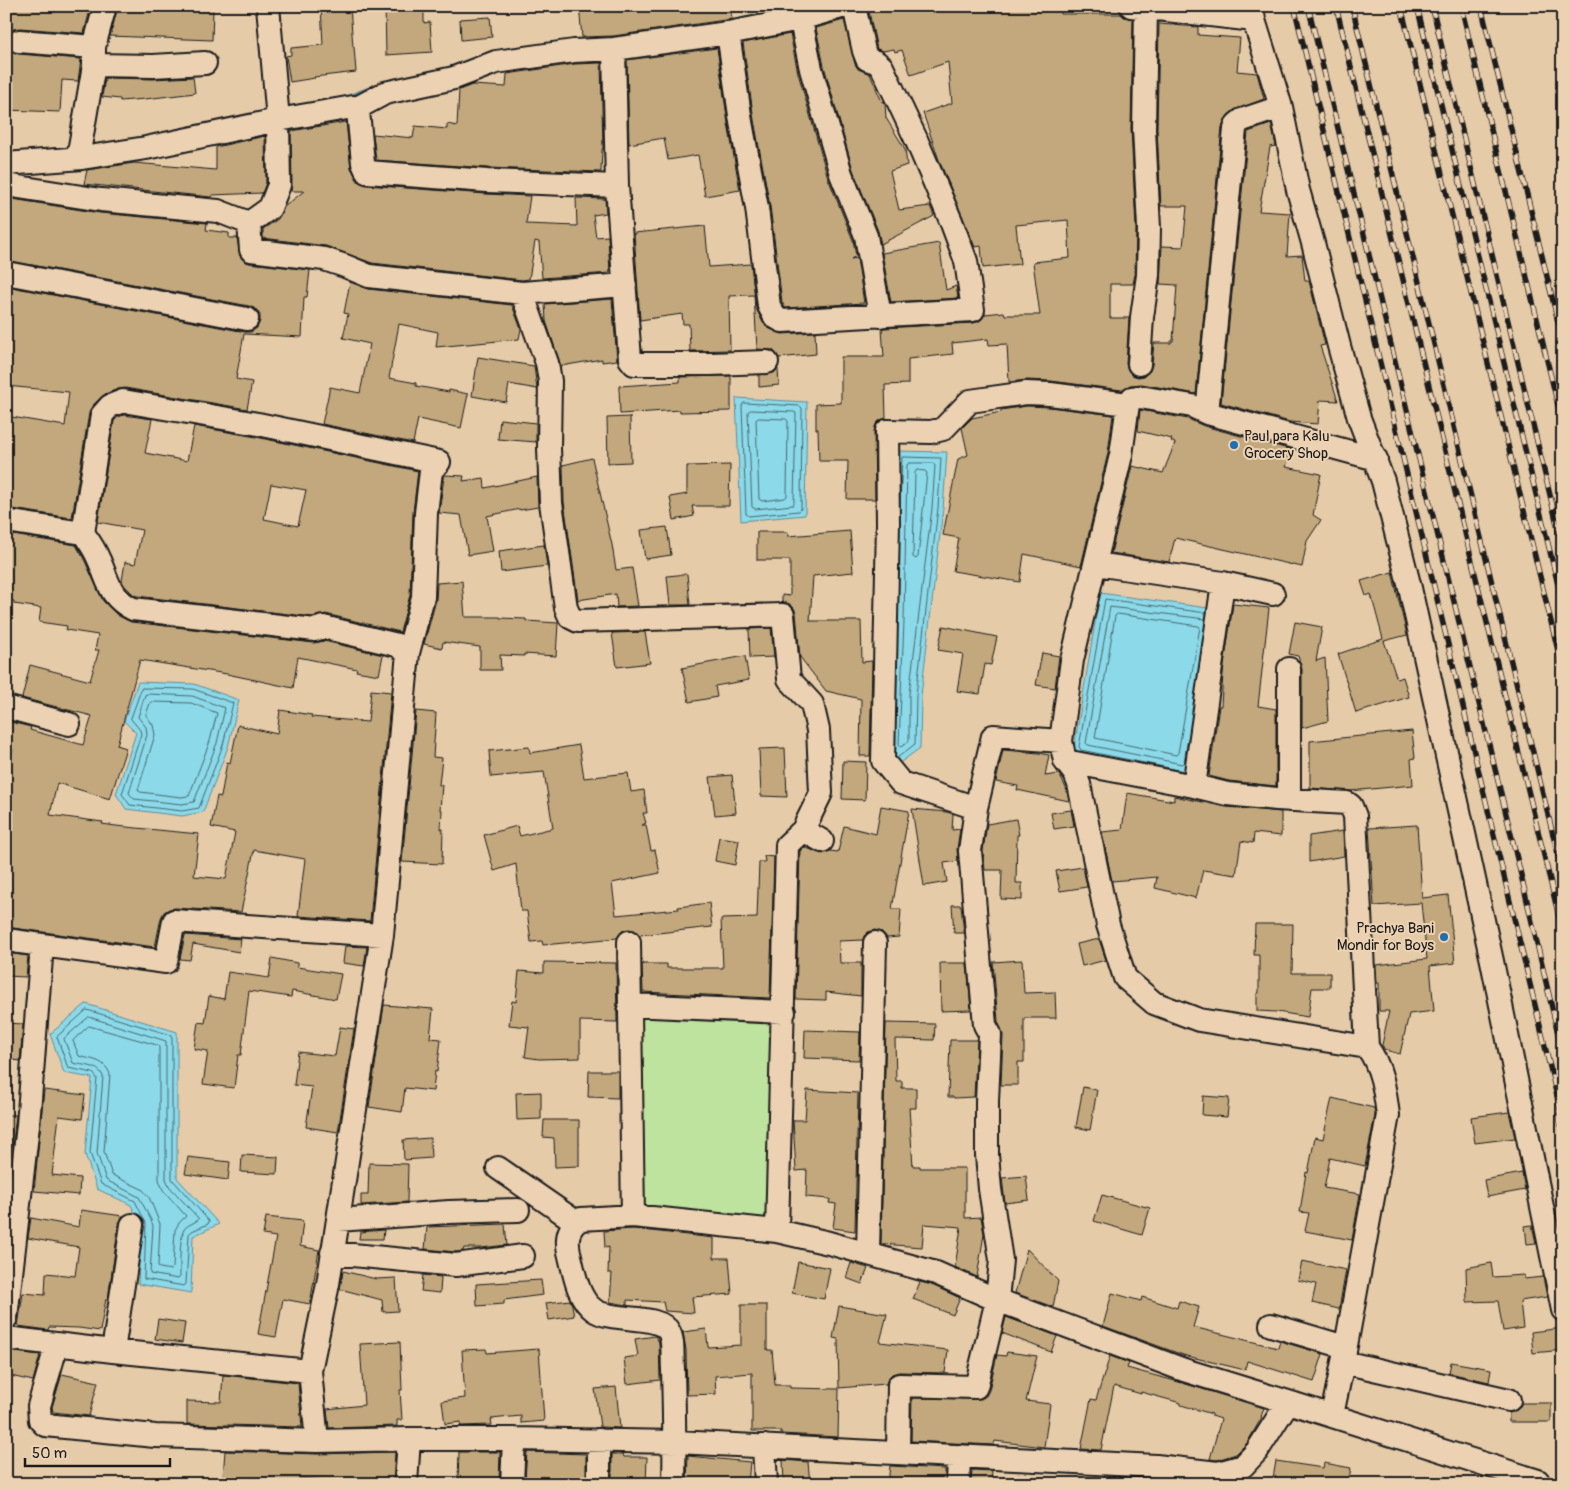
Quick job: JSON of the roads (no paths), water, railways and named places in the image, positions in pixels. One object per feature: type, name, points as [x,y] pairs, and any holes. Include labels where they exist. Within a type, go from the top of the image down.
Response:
[{"type":"street","points":[[78,158],[94,56],[105,6]]},
{"type":"street","points":[[249,222],[270,208],[279,185],[278,120],[268,6]]},
{"type":"street","points":[[6,164],[78,158],[146,148],[278,120],[357,108],[385,93],[454,78],[496,62],[574,51],[614,49],[728,33],[799,13],[845,6]]},
{"type":"street","points":[[728,33],[740,122],[757,208],[770,306],[775,317],[782,321],[973,310],[966,261],[951,220],[882,67],[876,62],[867,59],[865,55],[854,6]]},
{"type":"street","points":[[1139,364],[1142,317],[1148,275],[1149,228],[1138,7],[1253,13],[1280,107],[1298,190],[1339,346],[1359,418],[1383,481],[1408,578],[1492,961],[1563,1310]]},
{"type":"street","points":[[799,13],[811,69],[841,174],[866,236],[880,316]]},
{"type":"street","points":[[19,42],[154,66],[205,63]]},
{"type":"street","points":[[614,49],[617,186],[630,359],[634,364],[644,365],[767,362]]},
{"type":"street","points":[[1207,413],[1234,129],[1242,120],[1280,107]]},
{"type":"street","points":[[357,108],[362,163],[367,172],[487,181],[617,186]]},
{"type":"street","points":[[6,185],[101,200],[218,211],[249,222]]},
{"type":"street","points":[[249,222],[251,250],[324,259],[369,276],[522,293],[625,285]]},
{"type":"street","points":[[6,273],[247,319]]},
{"type":"street","points":[[522,293],[547,363],[550,381],[549,448],[551,503],[566,608],[570,617],[578,621],[783,615],[789,679],[812,704],[818,730],[822,793],[803,830],[787,845],[778,1231]]},
{"type":"street","points":[[976,808],[901,784],[883,761],[888,523],[887,431],[931,432],[943,429],[970,402],[1026,393],[1050,394],[1128,404]]},
{"type":"street","points":[[1367,1047],[1199,1020],[1154,1003],[1124,978],[1108,925],[1079,784],[1063,751],[1072,660],[1121,455],[1128,404],[1132,398],[1140,397],[1192,406],[1207,413],[1376,459]]},
{"type":"street","points":[[317,1441],[310,1371],[328,1284],[382,935],[408,653],[423,598],[426,513],[431,471],[439,462],[258,424],[123,401],[110,406],[102,415],[83,533],[99,559],[111,590],[124,604],[133,609],[315,630],[323,627],[397,645],[408,653]]},
{"type":"street","points":[[6,521],[83,533]]},
{"type":"street","points":[[1096,564],[1223,583],[1273,594]]},
{"type":"street","points":[[1194,786],[1223,583]]},
{"type":"street","points":[[1288,669],[1289,800]]},
{"type":"street","points":[[6,707],[69,724]]},
{"type":"street","points":[[898,1453],[899,1385],[976,1387],[997,1300],[1002,1260],[990,1189],[987,1156],[990,1034],[984,1025],[970,851],[976,808],[993,736],[1063,751],[1227,794],[1347,803],[1355,816],[1367,1047],[1375,1058],[1385,1088],[1388,1115],[1332,1415]]},
{"type":"street","points":[[803,830],[822,841]]},
{"type":"street","points":[[6,940],[166,962],[174,921],[382,935]]},
{"type":"street","points":[[630,942],[634,1216]]},
{"type":"street","points":[[868,1253],[875,943]]},
{"type":"street","points":[[6,1318],[28,1125],[42,945]]},
{"type":"street","points":[[630,1005],[784,1012]]},
{"type":"street","points":[[498,1168],[576,1222]]},
{"type":"street","points":[[338,1220],[449,1212],[518,1210]]},
{"type":"street","points":[[674,1484],[676,1442],[670,1332],[664,1325],[656,1322],[607,1316],[593,1310],[576,1284],[567,1241],[570,1230],[576,1222],[581,1220],[634,1216],[778,1231],[829,1242],[936,1273],[997,1300],[1184,1370],[1332,1415],[1542,1483]]},
{"type":"street","points":[[112,1351],[132,1225]]},
{"type":"street","points":[[332,1253],[456,1265],[523,1256]]},
{"type":"street","points":[[1271,1325],[1344,1355],[1509,1400]]},
{"type":"street","points":[[6,1338],[310,1371]]},
{"type":"street","points":[[57,1344],[39,1406],[40,1420],[45,1425],[155,1436],[317,1441],[514,1439],[676,1442],[959,1456],[1155,1475],[1218,1473],[1243,1466],[1257,1451],[1288,1402]]},
{"type":"street","points":[[406,1484],[409,1439]]},
{"type":"street","points":[[512,1484],[514,1439]]},
{"type":"street","points":[[599,1484],[600,1440]]},
{"type":"street","points":[[764,1446],[766,1484]]},
{"type":"street","points":[[958,1484],[959,1456]]},
{"type":"water","points":[[736,398],[807,402],[805,515],[741,521]]},
{"type":"water","points":[[896,451],[947,452],[943,509],[921,695],[920,748],[897,765],[887,760]]},
{"type":"water","points":[[1100,593],[1222,610],[1193,778],[1073,754]]},
{"type":"water","points":[[138,682],[194,684],[239,700],[228,747],[203,812],[182,816],[126,809],[116,794],[136,733],[124,721]]},
{"type":"water","points":[[86,1004],[177,1032],[177,1178],[219,1224],[193,1236],[191,1293],[138,1284],[141,1226],[131,1205],[97,1189],[85,1154],[92,1078],[64,1073],[50,1034]]},
{"type":"waterway","points":[[346,98],[370,89]]},
{"type":"railway","points":[[1294,6],[1563,1121]]},
{"type":"railway","points":[[1308,6],[1521,875],[1563,1055]]},
{"type":"railway","points":[[1336,6],[1563,933]]},
{"type":"railway","points":[[1352,6],[1563,876]]},
{"type":"railway","points":[[1401,6],[1563,671]]},
{"type":"railway","points":[[1417,6],[1563,605]]},
{"type":"railway","points":[[1432,6],[1563,549]]},
{"type":"railway","points":[[1461,6],[1563,426]]},
{"type":"railway","points":[[1481,6],[1563,342]]},
{"type":"railway","points":[[1559,1115],[1563,1137]]},
{"type":"place","name":"Paul para Kalu Grocery Shop","points":[[1234,445]]},
{"type":"place","name":"Prachya Bani Mondir for Boys","points":[[1444,937]]}]
